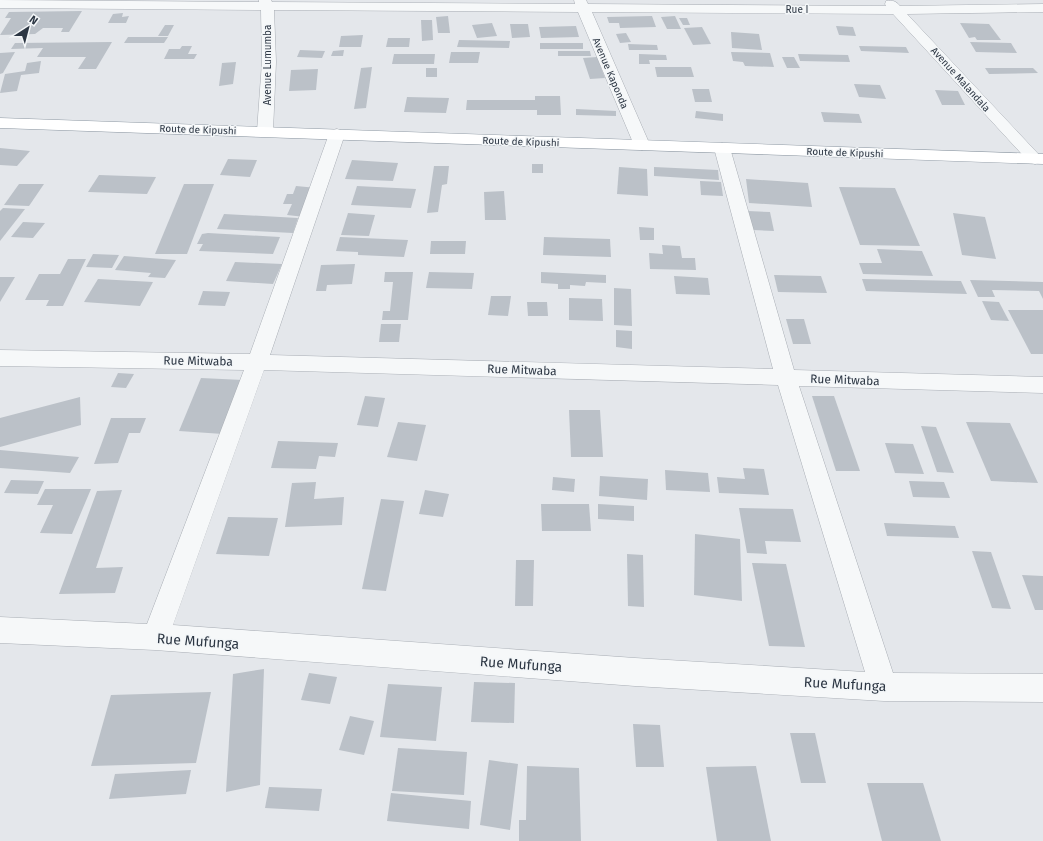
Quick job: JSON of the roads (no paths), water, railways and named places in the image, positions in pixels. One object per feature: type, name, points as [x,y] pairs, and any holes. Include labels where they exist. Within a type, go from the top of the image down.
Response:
[{"type":"highway","name":"Route de Kipushi","points":[[0,123],[1039,159]]},
{"type":"street","name":"Rue I","points":[[0,4],[266,3],[892,5],[1043,8]]},
{"type":"street","name":"Avenue Lumumba","points":[[265,131],[269,62],[266,3]]},
{"type":"street","name":"Avenue Kaponda","points":[[582,4],[642,145]]},
{"type":"street","name":"Avenue Malandala","points":[[892,5],[1039,159]]},
{"type":"street","points":[[155,637],[257,362],[337,134]]},
{"type":"street","points":[[722,148],[786,378],[884,687]]},
{"type":"street","name":"Rue Mitwaba","points":[[0,358],[257,362],[1043,385]]},
{"type":"street","name":"Rue Mufunga","points":[[0,630],[155,637],[635,672],[884,687],[1043,688]]}]
